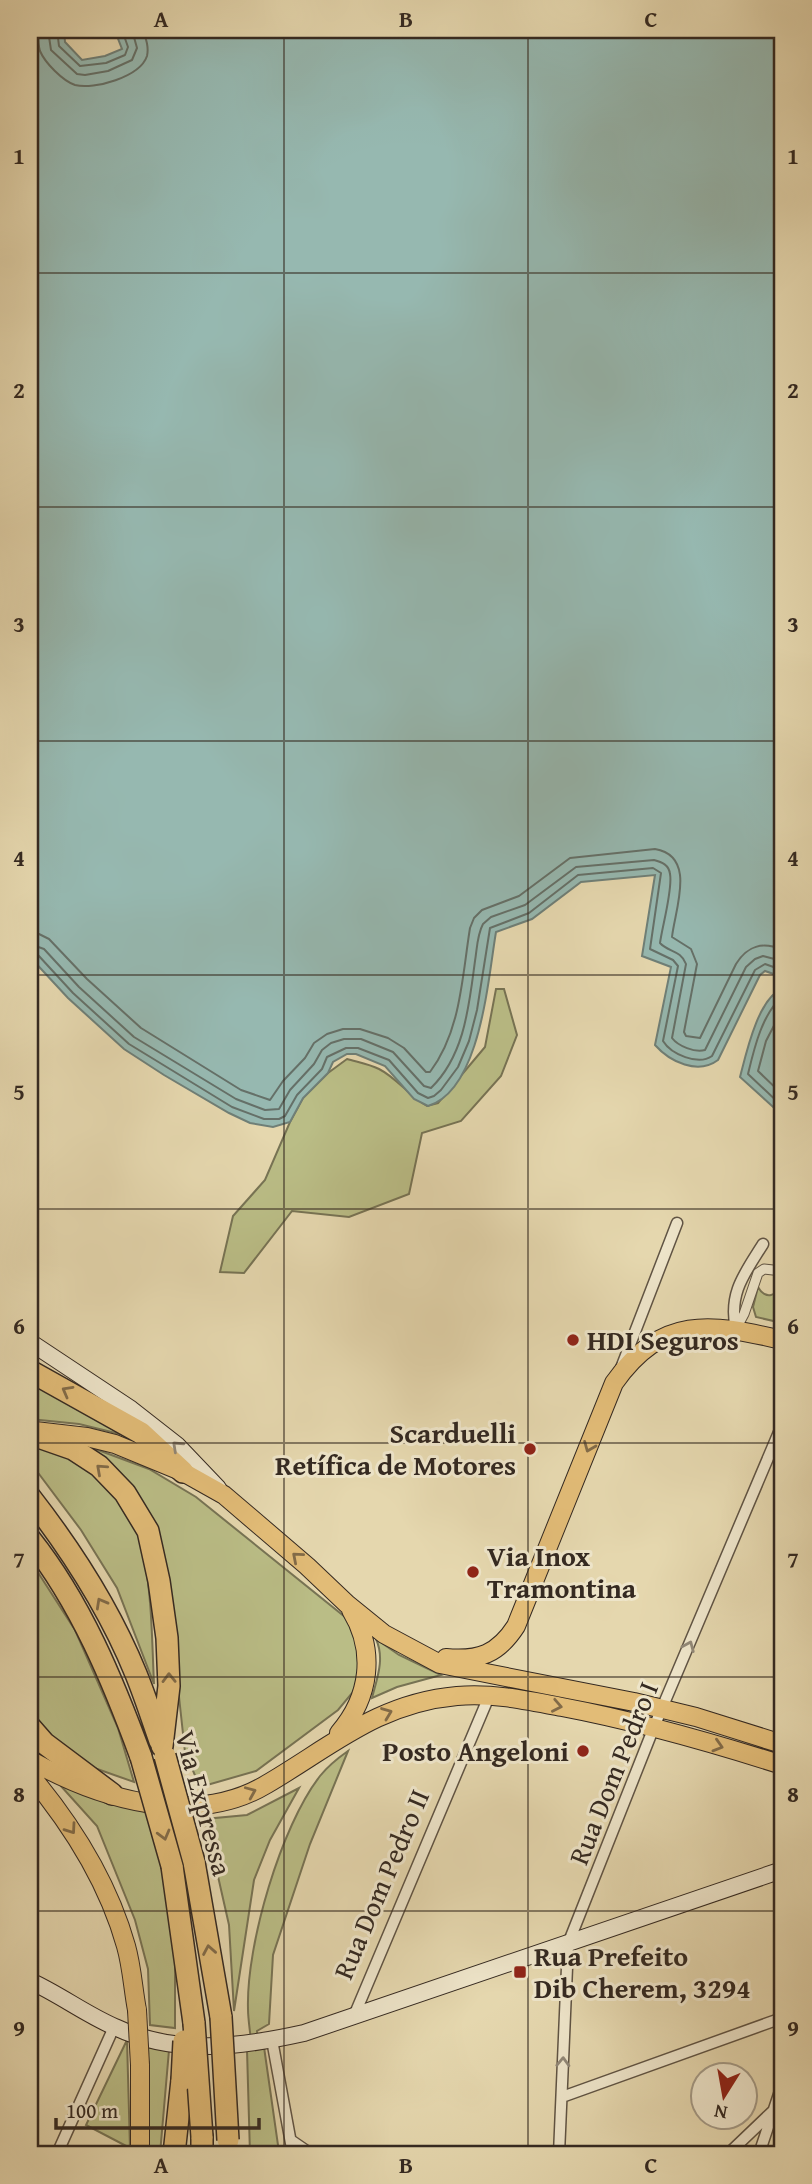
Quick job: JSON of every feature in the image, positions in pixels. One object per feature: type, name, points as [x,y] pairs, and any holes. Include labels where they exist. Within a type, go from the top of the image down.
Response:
[{"type":"highway","points":[[30,1371],[141,1433],[183,1472]]},
{"type":"highway","points":[[30,1433],[73,1449],[99,1466],[125,1493],[148,1531],[167,1638],[169,1686],[164,1751]]},
{"type":"highway","name":"Via Expressa","points":[[30,1497],[59,1535],[101,1602],[135,1672],[164,1751],[194,1862],[221,2017],[228,2147]]},
{"type":"highway","name":"Via Expressa","points":[[30,1539],[79,1613],[114,1683],[141,1757],[172,1866],[188,1979],[202,2146]]},
{"type":"highway","points":[[30,1727],[52,1750],[112,1794]]},
{"type":"highway","points":[[174,2154],[190,2022]]},
{"type":"main road","points":[[422,1655],[464,1659],[485,1655],[506,1640],[526,1606],[614,1383],[640,1352],[657,1341],[695,1328],[716,1326],[782,1340]]},
{"type":"main road","points":[[30,1342],[131,1409],[177,1445],[224,1495],[347,1604],[384,1634],[422,1655],[458,1669],[505,1675],[663,1709],[782,1744]]},
{"type":"main road","points":[[30,1433],[87,1437],[115,1444],[183,1472],[224,1495]]},
{"type":"main road","points":[[327,1745],[353,1715],[366,1679],[364,1639],[347,1604]]},
{"type":"main road","points":[[30,1760],[73,1780],[142,1802],[172,1806],[201,1805],[236,1798],[265,1785],[356,1727],[388,1712],[432,1700],[490,1694],[654,1727],[782,1765]]},
{"type":"main road","points":[[30,1774],[78,1838],[114,1912],[126,1948],[137,2010],[140,2154]]},
{"type":"main road","points":[[30,1980],[114,2027],[137,2036],[197,2047],[243,2046],[304,2033],[782,1870]]},
{"type":"street","points":[[614,1383],[677,1223]]},
{"type":"street","points":[[736,1329],[734,1298],[763,1244]]},
{"type":"street","points":[[736,1329],[758,1273],[764,1269],[782,1271]]},
{"type":"street","points":[[634,1333],[640,1352]]},
{"type":"street","name":"Rua Dom Pedro I","points":[[559,2154],[568,1944],[654,1727],[782,1425]]},
{"type":"street","name":"Rua Dom Pedro II","points":[[354,2016],[490,1694]]},
{"type":"street","points":[[562,2097],[782,2018]]},
{"type":"street","points":[[57,2154],[114,2027]]},
{"type":"street","points":[[272,2040],[293,2154]]},
{"type":"street","points":[[759,2154],[782,2085]]},
{"type":"street","points":[[727,2154],[775,2109]]},
{"type":"street","points":[[292,2141],[311,2154]]},
{"type":"green space","points":[[496,989],[504,989],[517,1035],[501,1076],[461,1121],[422,1133],[409,1194],[349,1217],[292,1211],[244,1273],[220,1272],[233,1216],[265,1180],[303,1098],[328,1073],[347,1059],[385,1073],[427,1106],[438,1103],[485,1047]]},
{"type":"green space","points":[[779,1282],[782,1282],[782,1323],[756,1317],[753,1307],[758,1287],[764,1294],[771,1295],[777,1291]]},
{"type":"green space","points":[[30,1381],[132,1437],[79,1424],[30,1419]]},
{"type":"green space","points":[[40,1447],[71,1459],[100,1477],[123,1501],[132,1515],[141,1536],[147,1572],[154,1684],[117,1588],[81,1530],[30,1462],[30,1448]]},
{"type":"green space","points":[[90,1447],[149,1469],[196,1497],[345,1617],[358,1636],[363,1662],[353,1692],[338,1710],[256,1771],[200,1787],[185,1752],[166,1577],[133,1488],[112,1464]]},
{"type":"green space","points":[[30,1560],[75,1630],[118,1728],[134,1782],[86,1765],[51,1742],[30,1714]]},
{"type":"green space","points":[[376,1639],[399,1655],[441,1675],[397,1687],[372,1698],[380,1661]]},
{"type":"green space","points":[[348,1751],[310,1844],[273,1955],[269,2024],[257,2031],[258,2040],[251,2041],[249,1983],[253,1953],[269,1887],[292,1824],[306,1798],[323,1772]]},
{"type":"green space","points":[[60,1785],[146,1812],[165,1878],[175,1952],[175,2028],[150,2025],[148,1969],[135,1920],[97,1826]]},
{"type":"green space","points":[[299,1788],[270,1840],[254,1880],[234,2011],[229,1925],[205,1819],[247,1815]]},
{"type":"green space","points":[[127,2040],[130,2148],[86,2125]]},
{"type":"green space","points":[[146,2047],[169,2050],[160,2154],[144,2154]]},
{"type":"green space","points":[[264,2047],[278,2154],[250,2154],[247,2050]]},
{"type":"water","points":[[30,30],[64,30],[65,42],[82,60],[105,56],[122,49],[115,31],[117,30],[782,30],[782,977],[765,971],[760,975],[718,1060],[702,1066],[693,1066],[668,1057],[655,1045],[671,967],[642,956],[655,875],[581,882],[532,919],[496,932],[479,1030],[460,1079],[446,1096],[428,1106],[414,1099],[385,1066],[356,1054],[347,1054],[333,1062],[328,1073],[303,1098],[290,1122],[273,1127],[250,1123],[229,1113],[124,1049],[68,998],[30,957]]},
{"type":"water","points":[[782,989],[782,1115],[740,1077],[760,1015],[766,1003]]},
{"type":"place","name":"HDI Seguros","points":[[573,1340]]},
{"type":"place","name":"Scarduelli Retífica de Motores","points":[[530,1449]]},
{"type":"place","name":"Via Inox Tramontina","points":[[473,1572]]},
{"type":"place","name":"Posto Angeloni","points":[[583,1751]]},
{"type":"place","name":"Rua Prefeito Dib Cherem, 3294","points":[[520,1972]]}]
